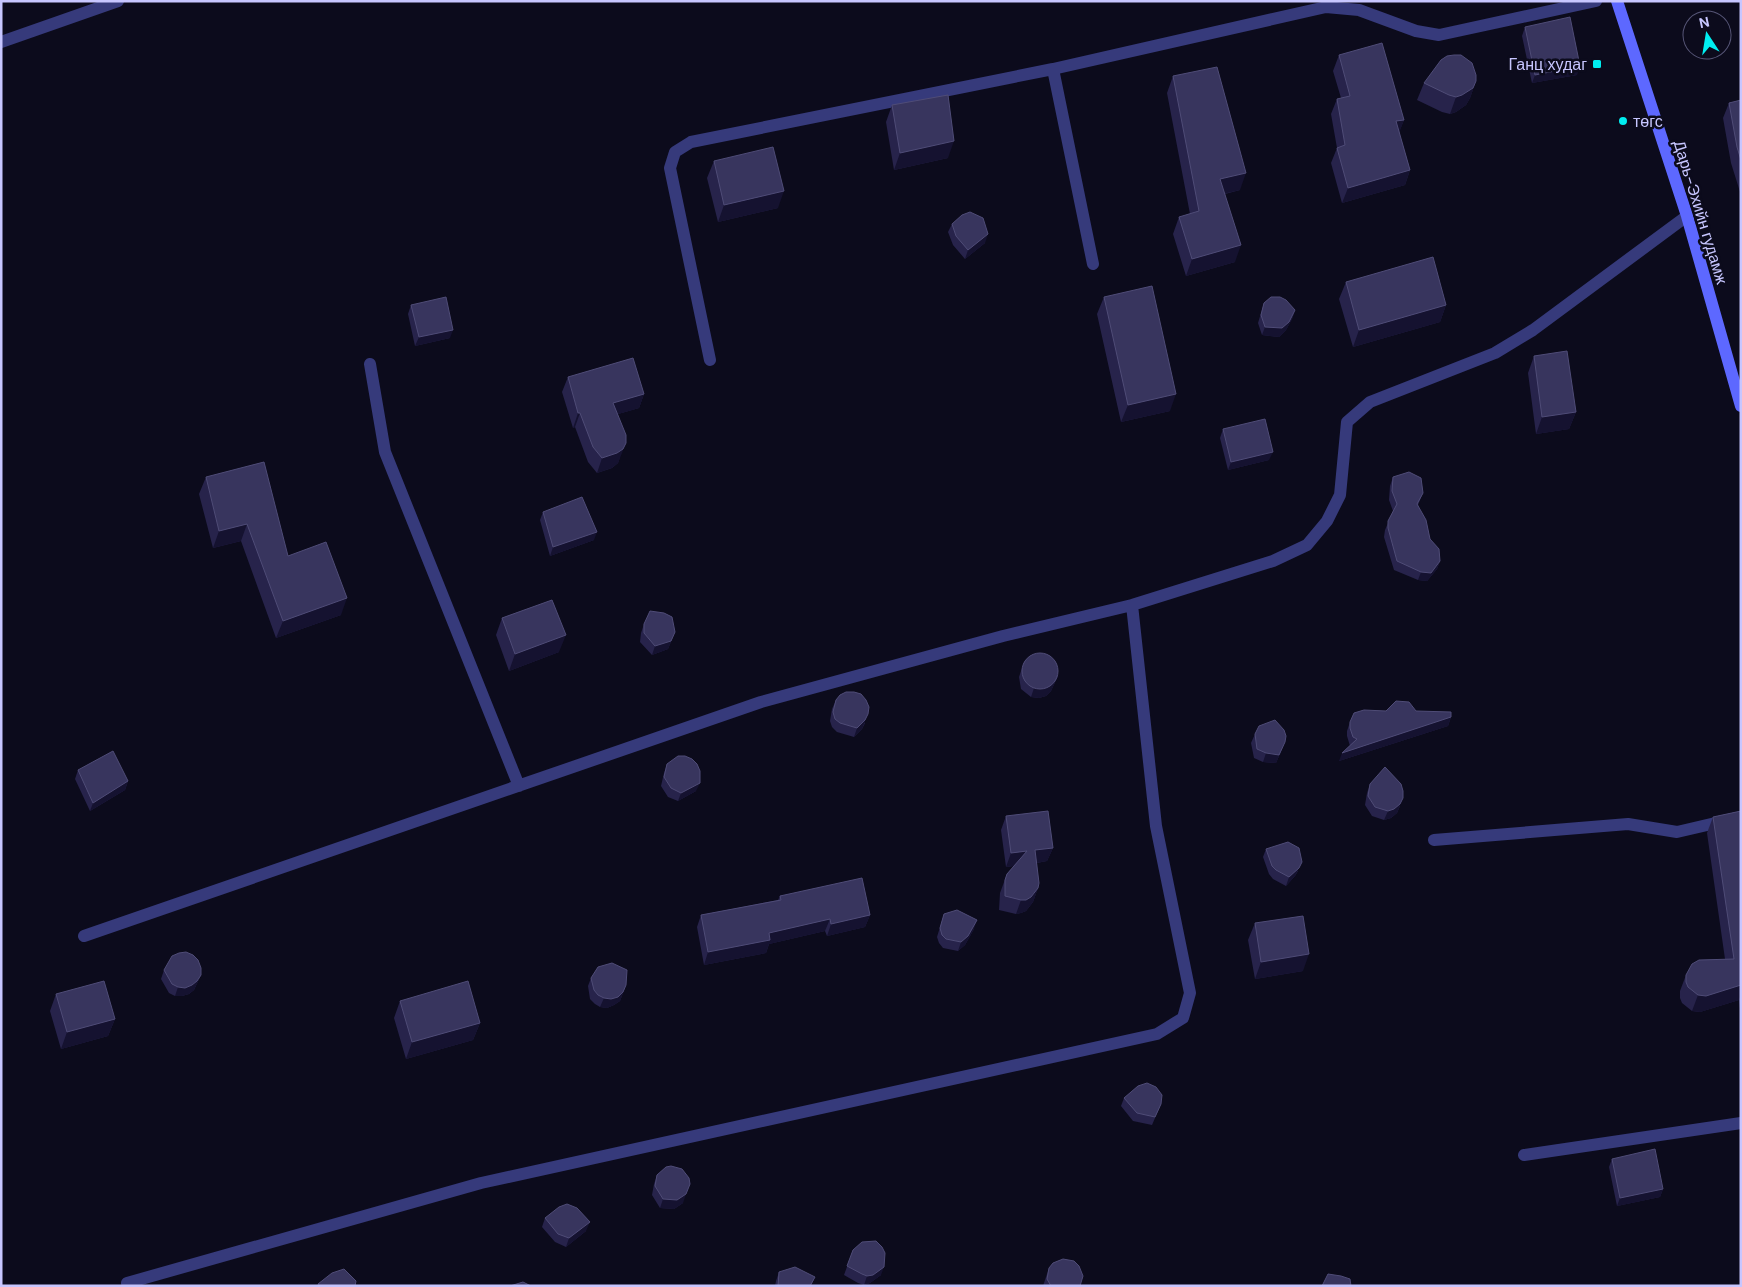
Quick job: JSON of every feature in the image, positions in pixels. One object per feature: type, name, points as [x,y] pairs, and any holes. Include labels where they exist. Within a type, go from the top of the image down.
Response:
[{"type":"main road","name":"Дарь-Эхийн гудамж","points":[[1617,1],[1687,216],[1738,388],[1741,406]]},
{"type":"street","points":[[1,42],[118,1]]},
{"type":"street","points":[[710,360],[670,168],[675,152],[691,142],[1053,69],[1326,8],[1359,10],[1416,30],[1439,35],[1596,1]]},
{"type":"street","points":[[1053,69],[1093,264]]},
{"type":"street","points":[[84,936],[761,702],[1003,636],[1132,605],[1273,561],[1307,544],[1327,521],[1340,495],[1347,422],[1370,402],[1495,354],[1533,330],[1687,216]]},
{"type":"street","points":[[370,364],[385,452],[519,786]]},
{"type":"street","points":[[127,1282],[481,1184],[1157,1034],[1183,1018],[1190,993],[1156,826],[1132,605]]},
{"type":"street","points":[[1434,840],[1628,824],[1677,832],[1741,817]]},
{"type":"street","points":[[1524,1155],[1741,1123]]},
{"type":"building","points":[[1570,17],[1580,66],[1535,75],[1525,27]]},
{"type":"building","points":[[1382,43],[1404,120],[1396,121],[1410,170],[1348,188],[1337,148],[1345,145],[1337,99],[1350,96],[1339,55]]},
{"type":"building","points":[[1461,55],[1472,63],[1476,75],[1473,88],[1456,97],[1424,83],[1441,60],[1447,56]]},
{"type":"building","points":[[1217,67],[1246,173],[1220,179],[1241,245],[1192,259],[1179,217],[1199,211],[1173,76]]},
{"type":"building","points":[[948,95],[954,141],[900,153],[892,105]]},
{"type":"building","points":[[1741,100],[1741,160],[1729,103]]},
{"type":"building","points":[[773,147],[784,191],[724,205],[714,161]]},
{"type":"building","points":[[970,212],[983,218],[988,234],[968,250],[956,236],[952,224],[962,215]]},
{"type":"building","points":[[1433,257],[1446,305],[1359,330],[1346,282]]},
{"type":"building","points":[[1152,286],[1176,394],[1128,405],[1104,297]]},
{"type":"building","points":[[446,297],[453,330],[419,337],[411,305]]},
{"type":"building","points":[[1271,297],[1280,297],[1286,300],[1295,310],[1289,322],[1282,328],[1265,327],[1261,315],[1264,303]]},
{"type":"building","points":[[1567,351],[1576,412],[1542,417],[1534,356]]},
{"type":"building","points":[[633,358],[644,394],[613,403],[626,435],[626,443],[623,449],[617,453],[602,458],[593,447],[580,413],[578,413],[568,377]]},
{"type":"building","points":[[1265,419],[1273,452],[1231,462],[1223,429]]},
{"type":"building","points":[[264,462],[288,556],[326,542],[347,598],[283,621],[247,524],[219,531],[206,477]]},
{"type":"building","points":[[1409,472],[1421,478],[1423,493],[1417,504],[1426,520],[1430,539],[1439,549],[1440,561],[1431,573],[1421,572],[1397,561],[1388,528],[1388,521],[1397,504],[1392,491],[1393,477]]},
{"type":"building","points":[[582,497],[597,532],[553,547],[543,512]]},
{"type":"building","points":[[552,600],[566,635],[515,654],[502,618]]},
{"type":"building","points":[[650,611],[664,613],[672,617],[675,632],[671,641],[655,646],[644,633],[644,624]]},
{"type":"building","points":[[1040,653],[1052,659],[1058,671],[1052,683],[1040,689],[1028,683],[1022,671],[1028,659]]},
{"type":"building","points":[[846,692],[861,694],[869,707],[865,720],[857,728],[840,723],[835,719],[833,712],[836,700]]},
{"type":"building","points":[[1396,701],[1409,702],[1416,711],[1451,712],[1451,717],[1342,753],[1357,739],[1353,737],[1350,728],[1350,722],[1354,713],[1364,710],[1386,711]]},
{"type":"building","points":[[1275,720],[1284,730],[1286,736],[1279,755],[1257,749],[1255,734],[1259,726]]},
{"type":"building","points":[[113,751],[128,781],[93,803],[78,770]]},
{"type":"building","points":[[678,756],[692,759],[700,771],[700,783],[681,793],[671,788],[664,777],[667,764]]},
{"type":"building","points":[[1385,767],[1401,784],[1403,791],[1403,798],[1400,804],[1388,811],[1375,807],[1368,796],[1370,784]]},
{"type":"building","points":[[1048,811],[1053,848],[1035,850],[1038,888],[1026,900],[1005,896],[1007,874],[1027,851],[1011,853],[1006,816]]},
{"type":"building","points":[[1741,811],[1741,985],[1706,996],[1698,995],[1688,987],[1686,982],[1686,975],[1692,964],[1699,960],[1734,959],[1713,817]]},
{"type":"building","points":[[1288,842],[1299,848],[1302,862],[1299,868],[1289,877],[1272,866],[1266,849]]},
{"type":"building","points":[[862,878],[870,915],[831,924],[830,919],[769,933],[770,940],[708,952],[701,915],[781,900],[780,896]]},
{"type":"building","points":[[957,910],[977,920],[968,936],[961,942],[946,939],[942,935],[940,928],[944,914]]},
{"type":"building","points":[[1303,916],[1309,954],[1261,962],[1255,923]]},
{"type":"building","points":[[186,952],[198,960],[201,975],[197,981],[185,988],[172,984],[164,970],[172,956]]},
{"type":"building","points":[[612,963],[627,970],[626,985],[623,992],[618,997],[611,999],[598,995],[594,990],[591,978],[598,967]]},
{"type":"building","points":[[104,981],[115,1019],[67,1032],[56,994]]},
{"type":"building","points":[[468,981],[480,1023],[412,1042],[400,1001]]},
{"type":"building","points":[[1147,1083],[1156,1087],[1162,1095],[1161,1104],[1155,1117],[1137,1113],[1124,1098],[1138,1086]]},
{"type":"building","points":[[1655,1149],[1663,1189],[1620,1198],[1612,1159]]},
{"type":"building","points":[[671,1166],[682,1169],[689,1178],[690,1184],[686,1194],[677,1200],[663,1199],[655,1186],[657,1175],[666,1167]]},
{"type":"building","points":[[567,1204],[577,1208],[590,1222],[569,1238],[558,1234],[545,1218],[559,1207]]},
{"type":"building","points":[[876,1241],[885,1253],[884,1267],[873,1275],[867,1276],[847,1266],[853,1250],[862,1242]]},
{"type":"building","points":[[1063,1259],[1074,1261],[1079,1266],[1083,1276],[1080,1286],[1051,1286],[1047,1279],[1049,1268],[1053,1263]]},
{"type":"building","points":[[795,1267],[815,1277],[810,1286],[778,1286],[779,1272]]},
{"type":"building","points":[[344,1269],[356,1281],[355,1286],[319,1286],[318,1284],[332,1273]]},
{"type":"building","points":[[1328,1274],[1350,1279],[1351,1286],[1322,1286]]},
{"type":"building","points":[[523,1282],[531,1286],[510,1286]]},
{"type":"place","name":"Ганц худаг","points":[[1597,64]]},
{"type":"place","name":"төгс","points":[[1623,121]]}]
